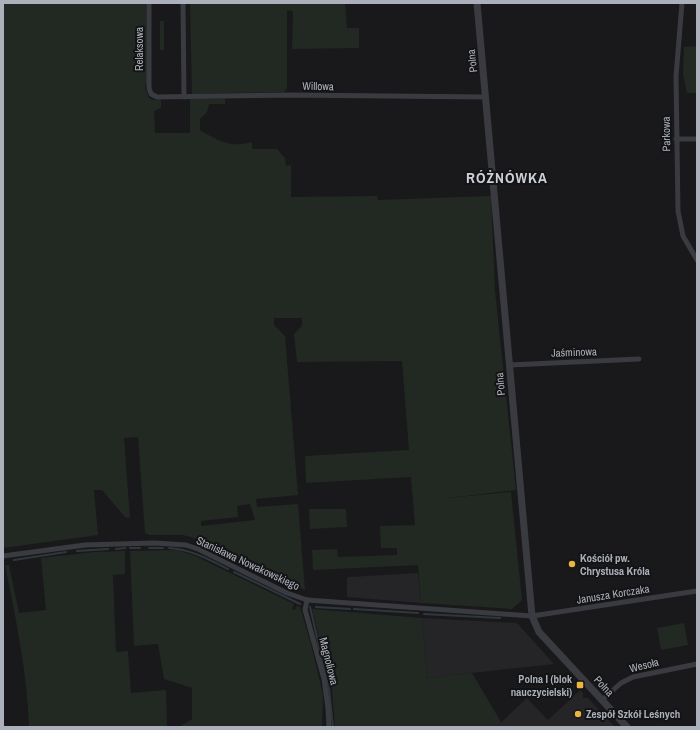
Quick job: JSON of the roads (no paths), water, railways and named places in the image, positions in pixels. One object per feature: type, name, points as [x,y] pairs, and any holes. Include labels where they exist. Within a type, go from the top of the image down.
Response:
[{"type":"street","name":"Relaksowa","points":[[149,3],[149,84],[151,94]]},
{"type":"street","points":[[183,3],[184,97]]},
{"type":"street","name":"Polna","points":[[477,3],[532,616],[539,632],[627,727]]},
{"type":"street","name":"Parkowa","points":[[682,3],[676,76],[676,139],[679,220],[686,243],[697,260]]},
{"type":"street","name":"Willowa","points":[[151,94],[161,98],[289,95],[486,97]]},
{"type":"street","points":[[676,139],[697,139]]},
{"type":"street","name":"Jaśminowa","points":[[510,365],[639,359]]},
{"type":"street","name":"Stanisława Nowakowskiego","points":[[3,556],[84,545],[154,543],[186,545],[198,548],[287,593],[307,600],[532,616]]},
{"type":"street","name":"Janusza Korczaka","points":[[532,616],[697,591]]},
{"type":"street","name":"Magnoliowa","points":[[307,600],[305,610],[327,694],[329,727]]},
{"type":"street","name":"Wesoła","points":[[602,700],[621,683],[632,677],[697,664]]},
{"type":"waterway","points":[[116,549],[125,548]]},
{"type":"waterway","points":[[130,548],[140,548]]},
{"type":"waterway","points":[[149,548],[163,548]]},
{"type":"waterway","points":[[169,548],[185,550],[228,569]]},
{"type":"waterway","points":[[77,551],[108,549]]},
{"type":"waterway","points":[[14,560],[66,552]]},
{"type":"waterway","points":[[234,572],[300,604]]},
{"type":"waterway","points":[[310,607],[329,689],[333,727]]},
{"type":"waterway","points":[[316,607],[350,609]]},
{"type":"waterway","points":[[354,609],[418,613]]},
{"type":"waterway","points":[[424,614],[500,618]]},
{"type":"place","name":"Kościół pw. Chrystusa Króla","points":[[572,564]]},
{"type":"place","name":"Polna I (blok nauczycielski)","points":[[580,685]]},
{"type":"place","name":"Zespół Szkół Leśnych","points":[[578,714]]},
{"type":"district","name":"RÓŻNÓWKA","points":[[507,178]]}]
